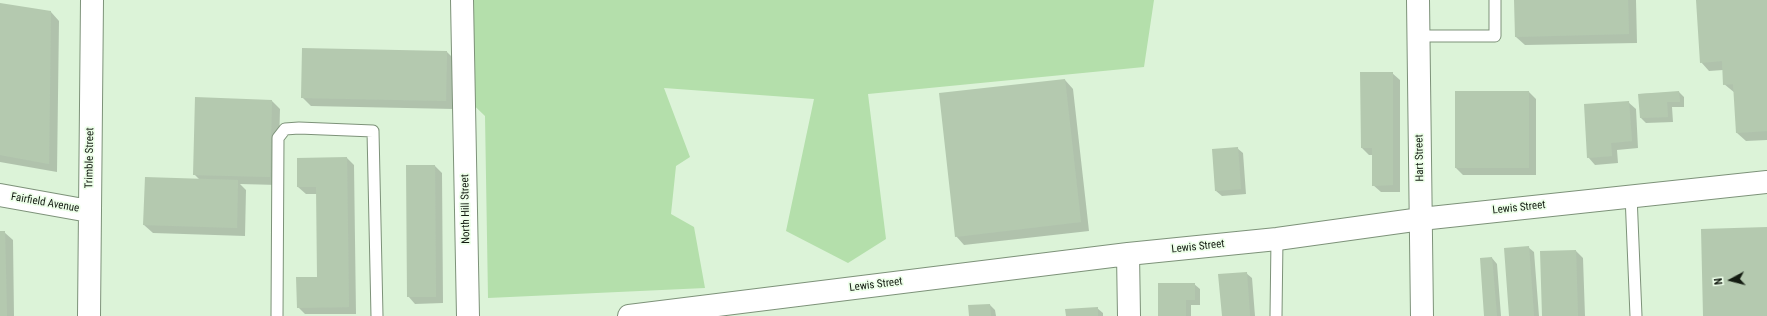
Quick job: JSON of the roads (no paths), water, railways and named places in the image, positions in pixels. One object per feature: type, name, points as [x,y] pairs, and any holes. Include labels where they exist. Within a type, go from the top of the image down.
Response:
[{"type":"street","name":"Trimble Street","points":[[89,316],[92,0]]},
{"type":"street","name":"North Hill Street","points":[[462,0],[468,316]]},
{"type":"street","name":"Hart Street","points":[[1418,0],[1422,316]]},
{"type":"street","name":"Lewis Street","points":[[629,316],[1128,254],[1277,239],[1421,219],[1767,182]]},
{"type":"street","name":"Fairfield Avenue","points":[[0,195],[89,211]]},
{"type":"street","points":[[1128,254],[1129,316]]},
{"type":"lane","points":[[1418,36],[1495,36],[1495,0]]},
{"type":"lane","points":[[277,316],[278,138],[285,129],[299,128],[373,131],[377,316]]},
{"type":"lane","points":[[1631,196],[1636,316]]},
{"type":"lane","points":[[1276,316],[1277,239]]}]
